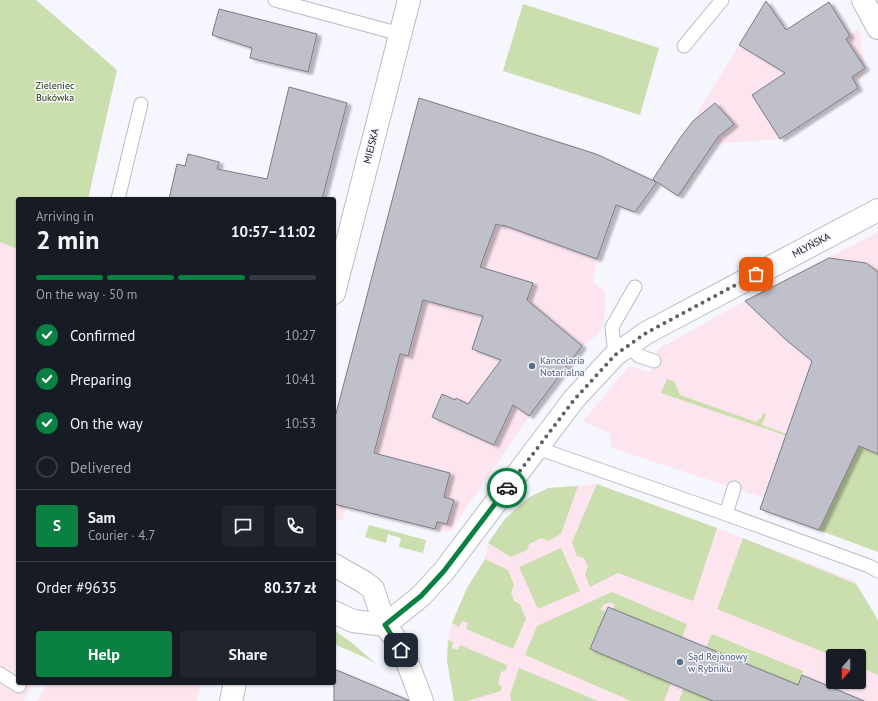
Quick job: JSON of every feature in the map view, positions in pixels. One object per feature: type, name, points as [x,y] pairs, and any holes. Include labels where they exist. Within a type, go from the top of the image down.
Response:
[{"type":"street","name":"MIEJSKA","points":[[336,285],[409,0]]},
{"type":"street","points":[[863,0],[878,28]]},
{"type":"street","name":"MŁYŃSKA","points":[[385,625],[421,596],[444,571],[574,400],[621,350],[646,333],[878,210]]},
{"type":"street","points":[[336,566],[364,582],[373,589],[385,625],[394,637],[408,664],[422,701]]},
{"type":"street","points":[[336,613],[353,621],[385,625]]},
{"type":"street","points":[[230,701],[234,685]]},
{"type":"lane","points":[[275,0],[400,34]]},
{"type":"lane","points":[[684,46],[722,0]]},
{"type":"lane","points":[[118,197],[141,104]]},
{"type":"lane","points":[[635,287],[612,327],[621,350],[654,361]]},
{"type":"lane","points":[[537,448],[726,514],[869,566],[878,571]]},
{"type":"lane","points":[[726,514],[734,488]]},
{"type":"lane","points":[[0,674],[16,684]]},
{"type":"shaded area","points":[[766,1],[786,30],[846,39],[859,26],[865,68],[858,88],[780,139],[713,144],[680,197],[657,183],[635,212],[616,205],[597,259],[593,283],[605,291],[604,325],[598,335],[582,346],[529,416],[450,532],[346,507],[342,521],[336,520],[336,414],[419,98],[596,154],[653,180],[692,122]]},
{"type":"shaded area","points":[[878,232],[878,552],[760,509],[764,498],[612,448],[609,433],[583,421],[629,366],[650,372],[658,349],[745,301]]},
{"type":"shaded area","points":[[0,242],[16,248],[16,685],[33,685],[23,701],[0,701]]},
{"type":"shaded area","points":[[597,484],[855,581],[878,620],[878,701],[454,701],[447,661],[448,640],[452,623],[467,588],[485,559],[488,543],[505,519],[530,497],[548,488]]},
{"type":"shaded area","points":[[47,685],[201,685],[197,701],[37,701]]},
{"type":"green space","name":"Zieleniec Bukówka","points":[[0,0],[36,0],[117,70],[88,197],[16,197],[16,248],[0,242]]},
{"type":"green space","points":[[523,4],[659,48],[640,115],[503,71]]},
{"type":"green space","points":[[667,379],[674,381],[680,395],[756,422],[761,418],[763,413],[766,414],[762,425],[787,434],[787,436],[661,393]]},
{"type":"green space","points":[[859,445],[878,454],[878,552],[819,530]]},
{"type":"green space","points":[[597,484],[717,528],[693,601],[618,573],[590,587],[585,574],[588,566],[584,558],[577,556],[572,542]]},
{"type":"green space","points":[[578,486],[561,534],[548,541],[541,538],[529,544],[527,550],[511,557],[488,543],[505,519],[530,497],[548,488]]},
{"type":"green space","points":[[369,525],[426,540],[423,553],[399,547],[401,538],[388,534],[386,543],[365,537]]},
{"type":"green space","points":[[743,538],[856,584],[878,620],[878,675],[866,670],[866,649],[826,649],[826,653],[717,609]]},
{"type":"green space","points":[[561,548],[580,591],[538,609],[519,567]]},
{"type":"green space","points":[[485,559],[508,570],[514,585],[511,592],[514,601],[520,604],[526,619],[513,649],[466,629],[468,623],[462,621],[459,627],[452,623],[467,588]]},
{"type":"green space","points":[[612,592],[687,624],[682,638],[613,609],[615,605],[610,602],[603,605],[601,609],[606,612],[590,649],[671,683],[664,701],[631,701],[525,655],[537,626]]},
{"type":"green space","points":[[336,631],[376,664],[336,645]]},
{"type":"green space","points":[[712,634],[803,671],[798,685],[706,648]]},
{"type":"green space","points":[[448,640],[453,642],[452,648],[458,650],[460,645],[507,665],[506,670],[501,672],[498,683],[502,687],[501,691],[467,701],[454,701],[447,661]]},
{"type":"green space","points":[[519,668],[598,701],[511,701],[510,695]]},
{"type":"green space","points":[[684,688],[713,701],[679,701]]},
{"type":"building","points":[[766,1],[786,30],[829,2],[850,36],[846,39],[865,68],[852,77],[858,88],[780,139],[752,95],[785,73],[739,45]]},
{"type":"building","points":[[219,9],[317,34],[308,72],[250,58],[252,48],[212,35]]},
{"type":"building","points":[[289,87],[347,103],[323,197],[169,197],[177,164],[185,166],[188,154],[219,162],[217,169],[267,179]]},
{"type":"building","points":[[419,98],[596,154],[656,182],[653,179],[680,138],[693,121],[715,103],[734,124],[718,137],[678,196],[657,182],[635,212],[616,205],[597,259],[503,225],[496,224],[480,267],[533,283],[527,300],[582,346],[529,416],[513,405],[494,445],[432,417],[442,394],[455,400],[456,398],[468,404],[501,360],[472,349],[483,316],[423,300],[408,356],[400,354],[374,453],[450,473],[444,497],[454,500],[447,524],[437,522],[435,529],[336,504],[336,413]]},
{"type":"building","points":[[829,258],[866,263],[878,272],[878,454],[859,446],[819,530],[760,509],[812,361],[785,339],[745,301]]},
{"type":"building","name":"Sąd Rejonowy w Rybniku","points":[[608,607],[798,685],[802,675],[826,685],[826,689],[835,689],[864,701],[713,701],[590,649]]},
{"type":"building","points":[[336,670],[409,701],[334,701]]},
{"type":"way so far","points":[[507,488],[574,400],[595,375],[615,355],[646,333],[756,274]]},
{"type":"place","name":"Kancelaria Notarialna","points":[[532,366]]},
{"type":"place","name":"Sąd Rejonowy w Rybniku","points":[[680,662]]},
{"type":"route","points":[[401,650],[385,625],[421,596],[434,583],[507,488]]}]
